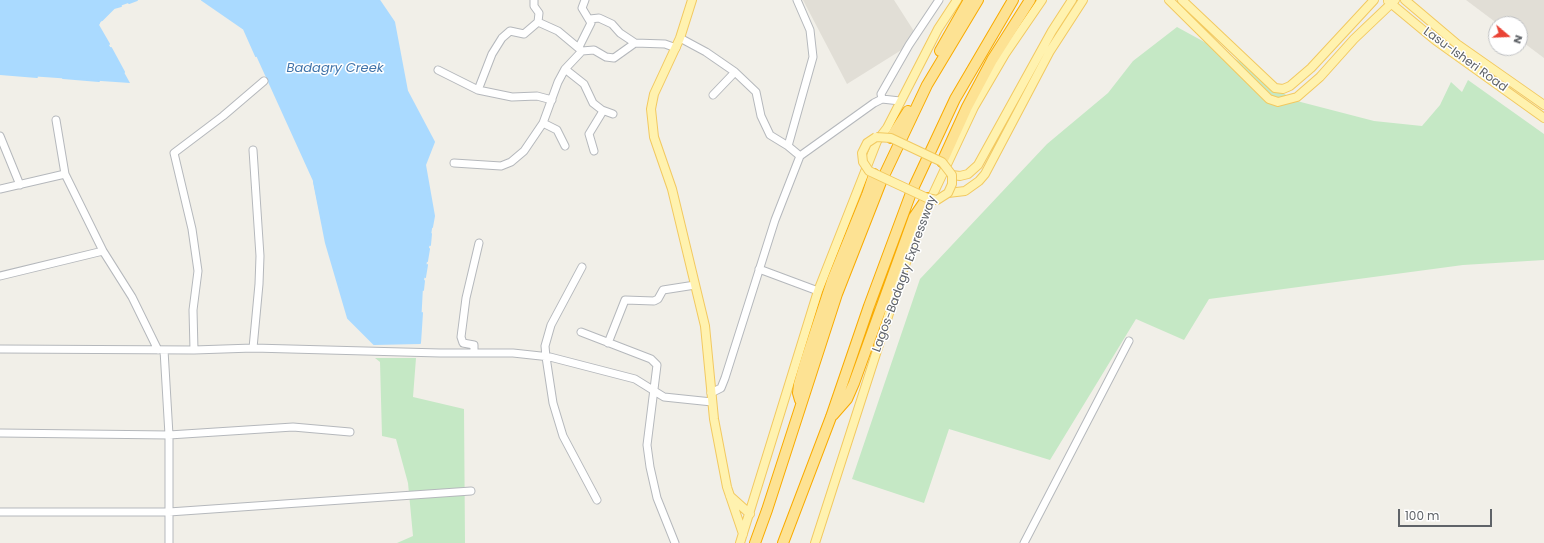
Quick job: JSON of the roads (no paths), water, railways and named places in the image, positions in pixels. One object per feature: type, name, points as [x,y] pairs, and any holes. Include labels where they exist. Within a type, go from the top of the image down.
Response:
[{"type":"highway","points":[[891,138],[969,0]]},
{"type":"highway","points":[[754,543],[767,510],[837,294],[881,182],[927,85],[978,0]]},
{"type":"highway","name":"Lagos-Badagry Expressway","points":[[783,543],[831,417],[869,306],[911,193],[955,99],[1013,0]]},
{"type":"highway","points":[[942,162],[967,107],[992,60],[1030,0]]},
{"type":"highway","points":[[801,403],[798,393],[799,384],[832,281],[874,174]]},
{"type":"highway","points":[[831,417],[841,407],[850,394],[914,217],[926,198]]},
{"type":"main road","points":[[692,0],[676,48],[654,94],[651,109],[654,136],[672,189],[704,326],[712,402],[729,496],[743,534]]},
{"type":"main road","points":[[740,543],[818,291],[878,140],[887,128],[938,29],[957,0]]},
{"type":"main road","name":"Lagos-Badagry Expressway","points":[[815,543],[902,273],[928,205],[974,107],[1005,54],[1042,0]]},
{"type":"main road","points":[[948,193],[952,184],[952,175],[942,162],[891,138],[876,137],[867,143],[863,148],[863,162],[867,169],[874,174],[926,198],[937,200],[948,193],[965,191],[979,181],[984,174],[1029,81],[1072,0]]},
{"type":"main road","points":[[952,175],[960,176],[968,174],[978,165],[1029,81],[1083,0]]},
{"type":"main road","points":[[1169,0],[1269,99],[1278,102],[1296,97],[1320,77],[1391,1]]},
{"type":"main road","points":[[1182,0],[1275,88],[1283,89],[1290,86],[1311,68],[1374,0]]},
{"type":"main road","name":"Lasu-Isheri Road","points":[[1405,0],[1458,44],[1544,105]]},
{"type":"main road","name":"Lasu-Isheri Road","points":[[1391,1],[1435,40],[1544,118]]},
{"type":"main road","points":[[729,496],[750,514]]},
{"type":"street","points":[[478,90],[492,54],[502,38],[510,31],[524,34],[538,22],[539,13],[534,6],[534,0]]},
{"type":"street","points":[[454,163],[501,166],[511,162],[524,151],[543,123],[558,82],[565,69],[581,49],[590,26],[590,19],[582,8],[585,0]]},
{"type":"street","points":[[788,146],[813,57],[810,30],[797,0]]},
{"type":"street","points":[[882,99],[881,94],[909,45],[939,0]]},
{"type":"street","points":[[590,19],[599,18],[612,24],[635,43],[665,44],[676,48]]},
{"type":"street","points":[[538,22],[558,31],[581,49],[594,50],[606,57],[614,58],[635,43]]},
{"type":"street","points":[[680,38],[706,52],[735,72],[756,92],[761,116],[770,135],[788,146],[800,156]]},
{"type":"street","points":[[565,69],[584,84],[590,100],[603,111],[613,114]]},
{"type":"street","points":[[438,70],[478,90],[512,97],[537,96],[552,100]]},
{"type":"street","points":[[713,95],[735,72]]},
{"type":"street","points":[[194,350],[193,310],[198,271],[192,229],[174,153],[223,116],[264,81]]},
{"type":"street","points":[[711,393],[721,388],[725,378],[775,220],[800,156],[874,103],[882,99],[900,101]]},
{"type":"street","points":[[594,151],[589,134],[603,111]]},
{"type":"street","points":[[56,120],[65,174],[103,251],[132,297],[161,350],[169,435],[169,543]]},
{"type":"street","points":[[543,123],[557,130],[565,146]]},
{"type":"street","points":[[0,136],[20,185]]},
{"type":"street","points":[[253,150],[260,256],[253,348]]},
{"type":"street","points":[[0,189],[65,174]]},
{"type":"street","points":[[474,353],[474,345],[463,343],[461,337],[466,298],[480,243]]},
{"type":"street","points":[[0,276],[103,251]]},
{"type":"street","points":[[582,267],[552,325],[545,346],[553,403],[563,436],[597,500]]},
{"type":"street","points":[[759,269],[818,291]]},
{"type":"street","points":[[608,343],[625,300],[654,301],[658,299],[663,290],[695,285]]},
{"type":"street","points":[[581,332],[655,362],[657,365],[647,445],[657,498],[675,543]]},
{"type":"street","points":[[1024,543],[1129,341]]},
{"type":"street","points":[[0,349],[194,350],[253,348],[513,353],[546,357],[635,379],[654,389],[664,397],[712,402]]},
{"type":"street","points":[[0,434],[169,435],[292,427],[350,432]]},
{"type":"street","points":[[0,512],[170,512],[471,492]]},
{"type":"water","points":[[0,0],[137,0],[114,8],[98,25],[130,83],[0,74]]},
{"type":"water","name":"Badagry Creek","points":[[202,0],[379,0],[394,22],[407,91],[434,142],[425,165],[434,216],[423,287],[420,343],[374,344],[348,318],[326,243],[313,181],[244,29]]},
{"type":"waterway","points":[[129,3],[137,0]]},
{"type":"waterway","points":[[202,0],[244,29],[256,56]]},
{"type":"waterway","points":[[379,0],[394,22],[407,91],[434,142],[425,165],[434,216],[432,227]]},
{"type":"waterway","points":[[102,20],[114,8],[121,6]]},
{"type":"waterway","points":[[99,23],[98,25],[109,44]]},
{"type":"waterway","points":[[111,48],[124,72]]},
{"type":"waterway","points":[[0,74],[37,77]]},
{"type":"waterway","points":[[63,78],[99,81]]},
{"type":"waterway","points":[[314,182],[326,243],[348,318],[374,344],[420,343],[422,313]]},
{"type":"waterway","points":[[430,245],[431,234]]},
{"type":"waterway","points":[[427,261],[429,249]]},
{"type":"waterway","points":[[425,277],[427,265]]},
{"type":"waterway","points":[[423,290],[424,281]]}]
